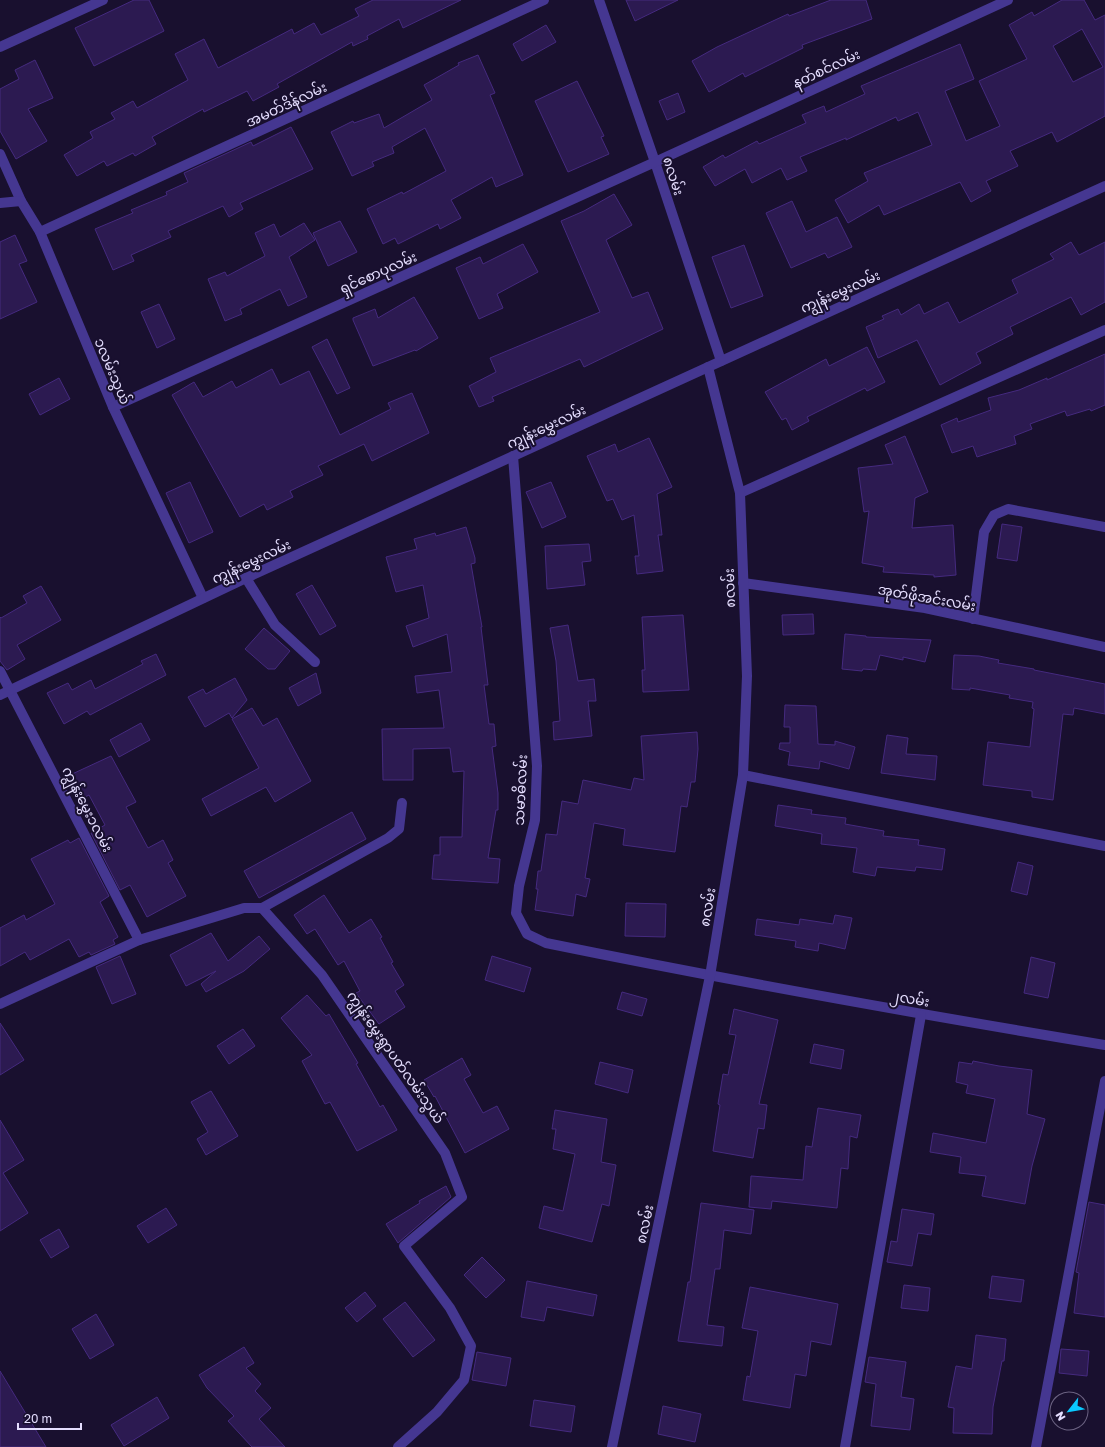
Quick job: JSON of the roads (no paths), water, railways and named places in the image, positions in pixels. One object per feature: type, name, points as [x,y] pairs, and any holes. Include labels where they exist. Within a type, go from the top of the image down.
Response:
[{"type":"street","points":[[0,47],[103,0]]},
{"type":"street","name":"အမတ်ဒိန်လမ်း","points":[[40,232],[544,0]]},
{"type":"street","name":"၈လမ်း","points":[[599,0],[721,361]]},
{"type":"street","name":"နတ်စင်လမ်း","points":[[655,162],[1008,0]]},
{"type":"street","name":"၁လမ်းသွယ်","points":[[0,154],[21,202],[40,232],[113,407],[203,598]]},
{"type":"street","name":"ရှင်စောပုလမ်း","points":[[113,407],[655,162]]},
{"type":"street","name":"ကျွန်းမွှေးလမ်း","points":[[0,695],[246,578],[1105,186]]},
{"type":"street","points":[[0,203],[21,202]]},
{"type":"street","points":[[740,493],[1105,330]]},
{"type":"street","name":"၈လမ်း","points":[[612,1447],[710,976],[743,775],[747,676],[740,493],[708,367]]},
{"type":"street","name":"သမာဓိလမ်း","points":[[513,456],[537,766],[535,820],[519,886],[516,913],[527,934],[546,943],[710,976]]},
{"type":"street","points":[[972,619],[984,532],[994,515],[1008,509],[1105,527]]},
{"type":"street","points":[[246,578],[275,625],[314,662]]},
{"type":"street","name":"အုတ်ဖိုအင်းလမ်း","points":[[743,583],[925,608],[1105,647]]},
{"type":"street","name":"ကျွန်းမွှေး၁လမ်း","points":[[0,671],[139,940]]},
{"type":"street","points":[[743,775],[1105,846]]},
{"type":"street","points":[[0,1004],[139,940],[244,908],[262,908],[388,838],[399,829],[402,803]]},
{"type":"street","name":"ကျွန်းမွှေးရွာပတ်လမ်းသွယ်","points":[[262,908],[322,975],[445,1153],[462,1197],[404,1246],[450,1308],[471,1346],[464,1380],[437,1412],[398,1447]]},
{"type":"street","name":"၂လမ်း","points":[[710,976],[921,1015],[1105,1045]]},
{"type":"street","points":[[845,1447],[921,1015]]},
{"type":"street","points":[[1036,1447],[1105,1081]]}]
